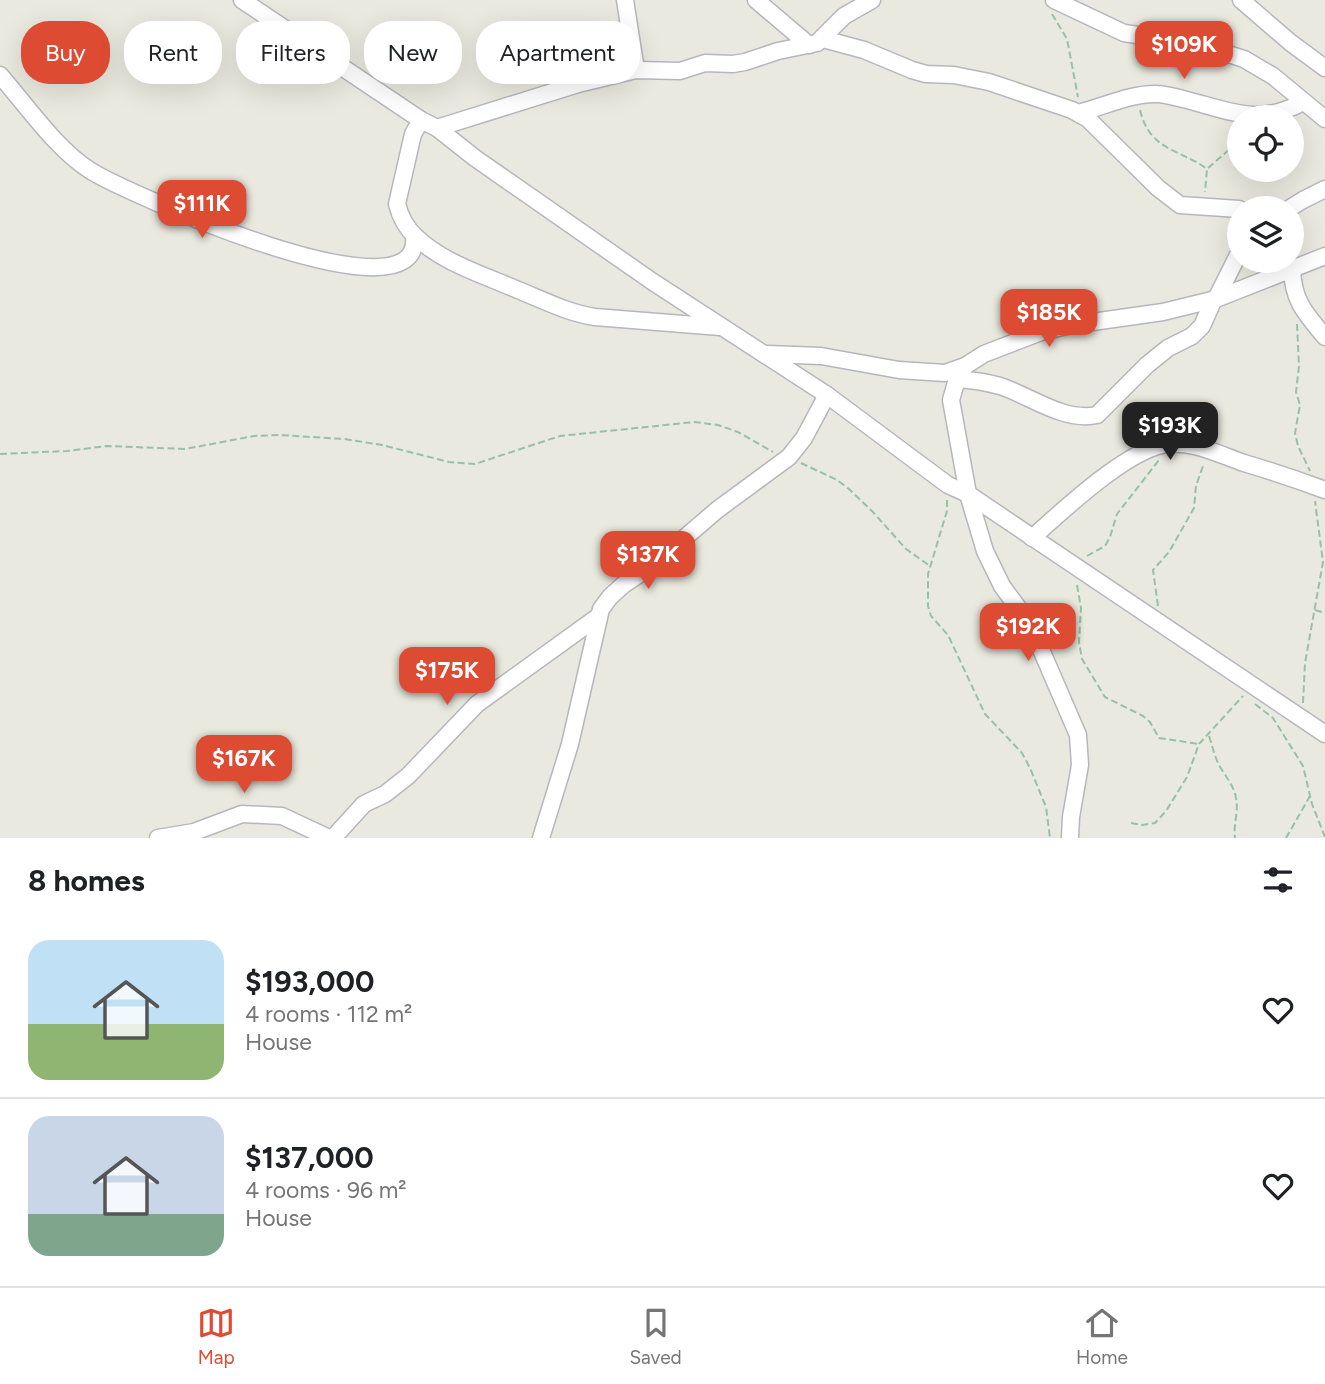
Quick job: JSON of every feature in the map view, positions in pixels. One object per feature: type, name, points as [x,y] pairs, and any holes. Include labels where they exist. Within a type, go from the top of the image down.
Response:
[{"type":"street","points":[[242,0],[437,128],[475,158],[653,282],[827,396],[948,485],[968,495],[1325,734]]},
{"type":"street","points":[[625,0],[628,21]]},
{"type":"street","points":[[756,0],[816,42]]},
{"type":"street","points":[[816,42],[844,16],[872,0]]},
{"type":"street","points":[[1241,0],[1325,68]]},
{"type":"street","points":[[1051,3],[1124,33],[1197,44],[1244,59],[1273,76],[1325,119]]},
{"type":"street","points":[[640,70],[680,71],[705,63],[745,62],[816,42],[864,50],[926,74],[954,75],[989,82],[1080,113],[1176,202],[1188,207],[1227,208]]},
{"type":"street","points":[[0,75],[57,140],[89,170],[179,212],[296,254],[333,264],[362,267],[380,268],[401,263],[413,250],[414,236]]},
{"type":"street","points":[[437,128],[578,84]]},
{"type":"street","points":[[1080,113],[1134,96],[1160,94],[1257,116],[1270,116],[1303,102]]},
{"type":"street","points":[[421,120],[413,134],[397,204],[399,213],[414,236],[456,263],[576,313],[595,317],[724,327]]},
{"type":"street","points":[[1304,200],[1325,190]]},
{"type":"street","points":[[1304,264],[1325,256]]},
{"type":"street","points":[[765,354],[821,356],[899,370],[961,372],[1064,413],[1087,417],[1097,415],[1168,348],[1192,337],[1202,326],[1229,273]]},
{"type":"street","points":[[1070,838],[1080,765],[1078,735],[1030,624],[1002,586],[985,551],[968,495],[951,400],[961,372],[984,354],[1041,332],[1070,325],[1163,312],[1215,299],[1282,273]]},
{"type":"street","points":[[1292,273],[1298,302],[1325,337]]},
{"type":"street","points":[[541,838],[570,744],[599,616],[610,597],[763,474],[789,457],[804,438],[827,396]]},
{"type":"street","points":[[1032,538],[1104,477],[1160,445],[1174,443],[1201,448],[1321,489]]},
{"type":"street","points":[[158,838],[194,832],[242,814],[282,816],[331,838],[363,804],[384,794],[408,776],[478,704],[599,616]]},
{"type":"path","points":[[1051,3],[1067,39],[1080,113]]},
{"type":"path","points":[[1134,96],[1139,103],[1143,120],[1157,142],[1207,169]]},
{"type":"path","points":[[1207,169],[1227,150]]},
{"type":"path","points":[[1201,207],[1208,179],[1207,169]]},
{"type":"path","points":[[1298,302],[1299,366],[1296,392],[1300,405],[1294,433],[1304,460],[1321,489],[1323,562],[1305,663],[1303,719]]},
{"type":"path","points":[[0,454],[107,446],[185,449],[254,436],[279,435],[344,439],[382,445],[449,462],[475,464],[560,436],[694,422],[718,425],[738,432],[770,451],[837,480],[872,511],[906,549],[930,566]]},
{"type":"path","points":[[1160,623],[1153,570],[1169,552],[1194,508],[1196,486],[1204,461],[1201,448]]},
{"type":"path","points":[[1159,460],[1117,514],[1105,546],[1083,559],[1077,585],[1081,619],[1080,653],[1100,690],[1111,702],[1136,712],[1150,722],[1158,738],[1199,744]]},
{"type":"path","points":[[948,485],[947,511],[930,566],[927,593],[931,616],[948,635],[985,714],[1023,753],[1046,807],[1050,838]]},
{"type":"path","points":[[1314,610],[1325,613]]},
{"type":"path","points":[[1130,823],[1155,823],[1166,811],[1186,777],[1199,744],[1241,699],[1247,682]]},
{"type":"path","points":[[1252,702],[1273,718],[1296,753],[1303,766],[1310,796],[1325,836]]},
{"type":"path","points":[[1209,735],[1216,759],[1237,799],[1235,838]]},
{"type":"path","points":[[1286,838],[1310,796]]}]
